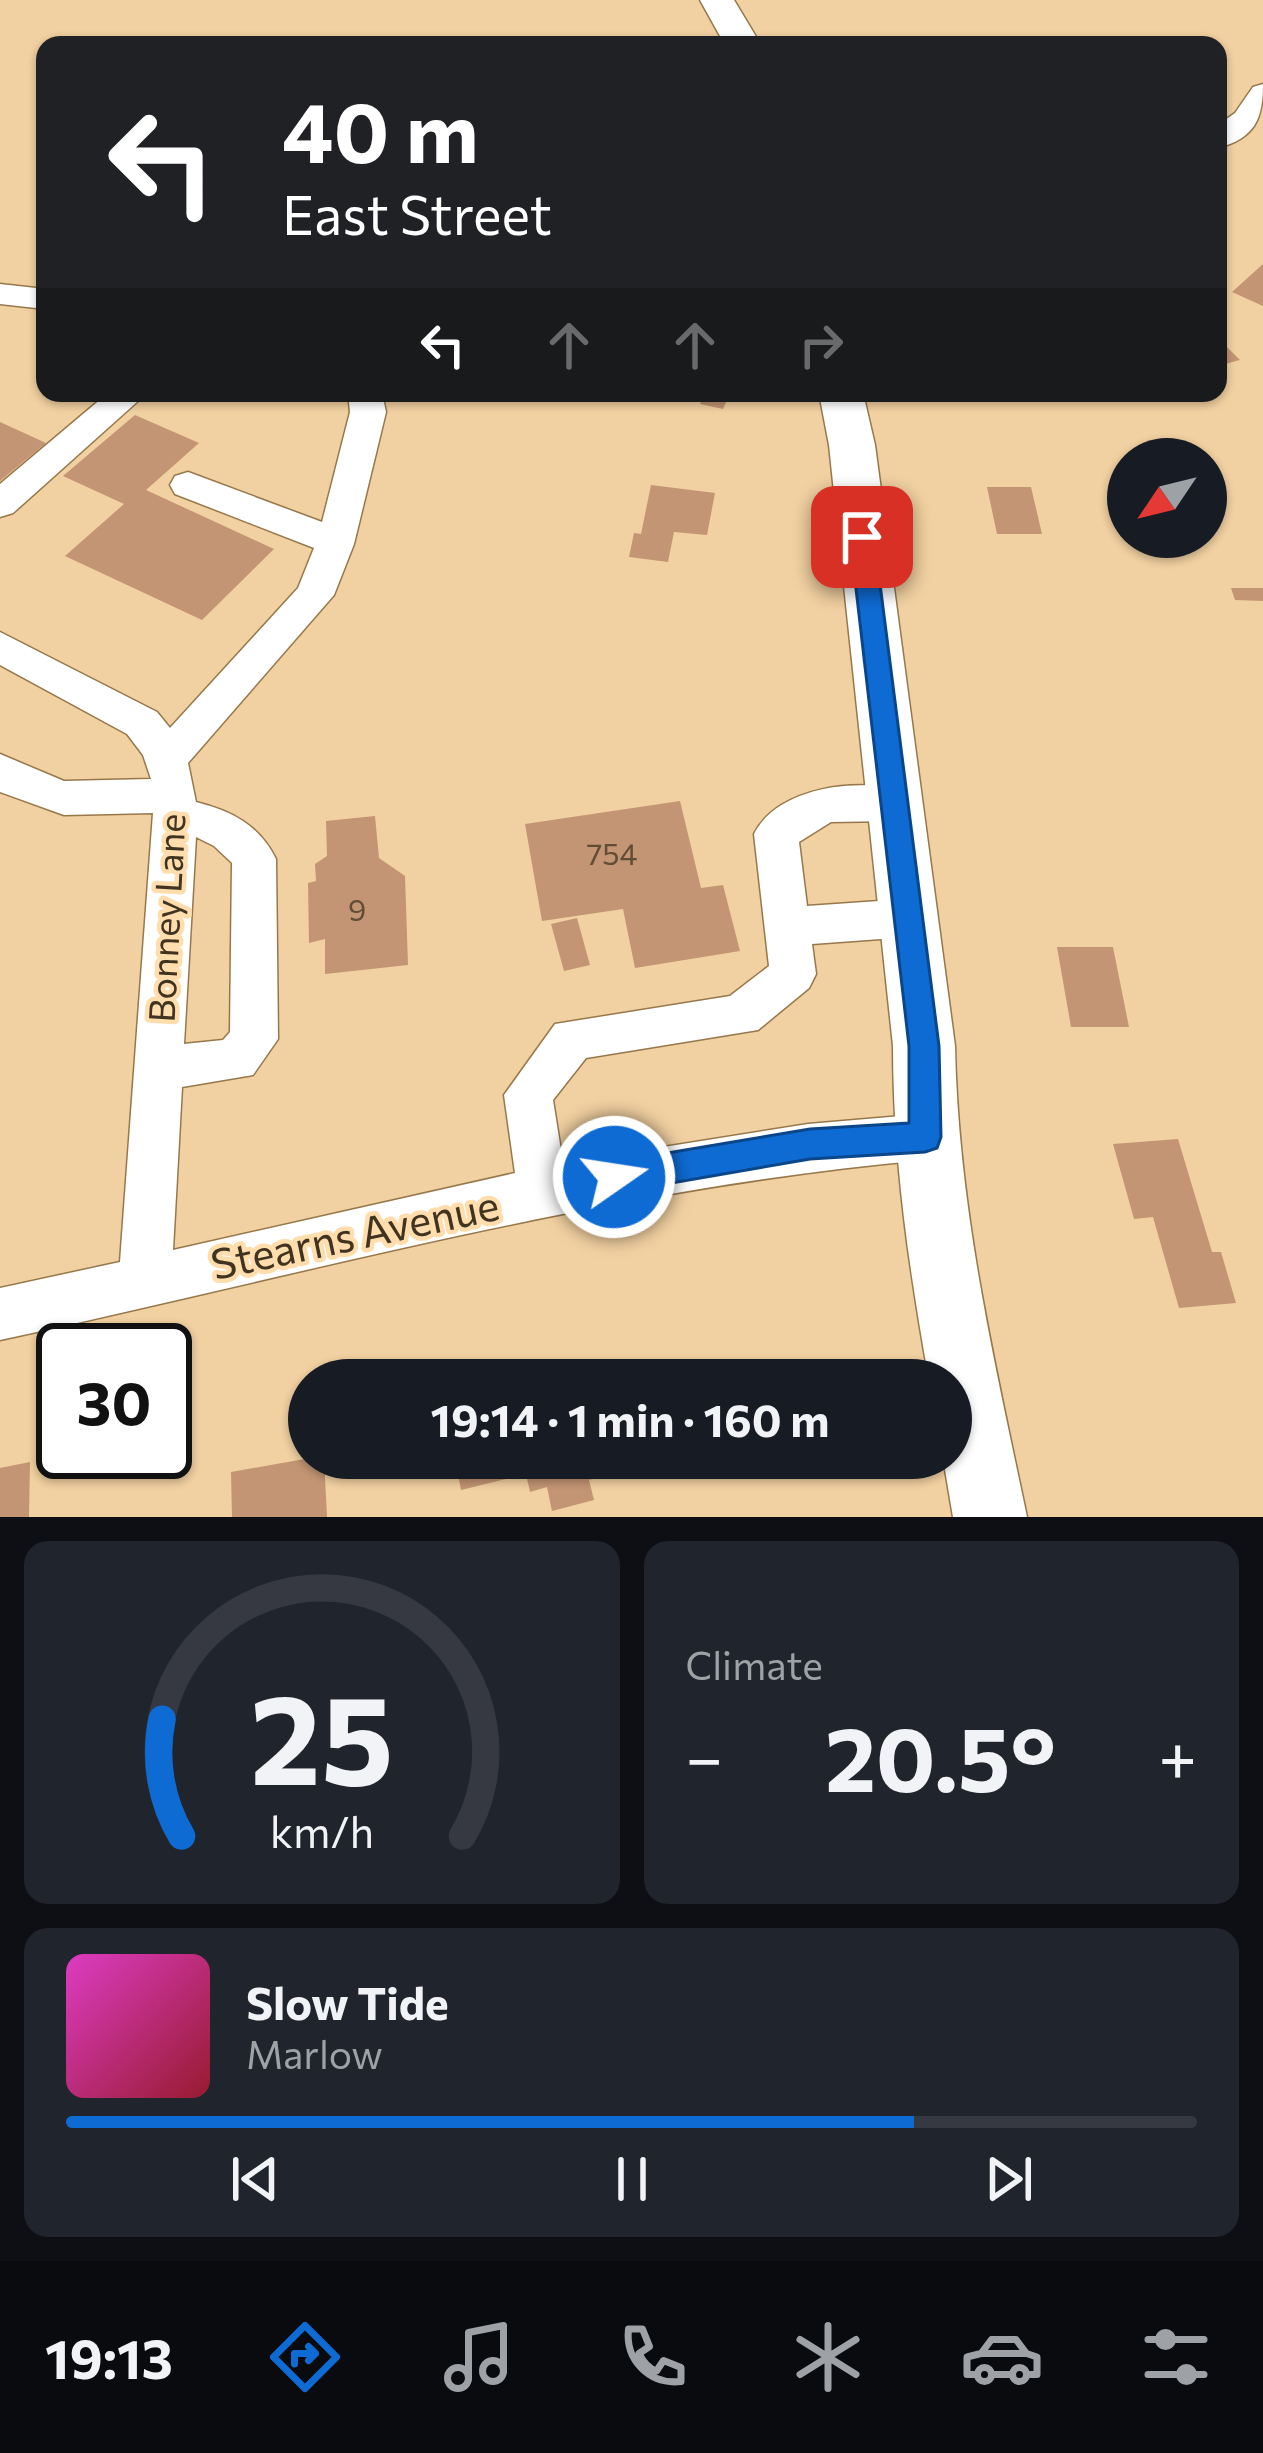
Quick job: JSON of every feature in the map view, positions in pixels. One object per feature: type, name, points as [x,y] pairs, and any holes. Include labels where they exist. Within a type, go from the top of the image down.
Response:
[{"type":"main road","points":[[717,0],[738,36]]},
{"type":"main road","points":[[843,402],[924,1046],[925,1137],[937,1241],[990,1517]]},
{"type":"street","points":[[1227,132],[1246,118],[1263,93]]},
{"type":"street","points":[[0,294],[36,298]]},
{"type":"street","points":[[0,504],[119,402]]},
{"type":"street","points":[[10,788],[98,802],[172,790],[315,595],[337,536],[368,412],[366,402]]},
{"type":"street","points":[[188,485],[309,536],[337,536]]},
{"type":"street","points":[[0,647],[125,711],[156,739],[172,790],[197,817],[244,842],[254,859],[254,1039],[236,1060],[159,1068]]},
{"type":"street","name":"Bonney Lane","points":[[145,1282],[172,790]]},
{"type":"street","points":[[543,1193],[527,1094],[572,1039],[741,1015],[794,974],[776,834],[824,805],[892,804]]},
{"type":"street","points":[[791,926],[908,917]]},
{"type":"street","name":"Stearns Avenue","points":[[0,1314],[686,1161],[810,1144],[925,1137]]},
{"type":"building","points":[[1263,264],[1263,306],[1232,292]]},
{"type":"building","points":[[1227,347],[1240,360],[1227,364]]},
{"type":"building","points":[[701,402],[726,402],[723,409]]},
{"type":"building","points":[[135,415],[199,443],[146,490],[274,549],[202,620],[65,556],[124,504],[63,476]]},
{"type":"building","points":[[0,422],[46,443],[0,481]]},
{"type":"building","points":[[651,485],[715,493],[707,535],[674,532],[668,562],[629,557],[634,533],[641,534]]},
{"type":"building","points":[[987,487],[1031,487],[1042,534],[997,534]]},
{"type":"building","points":[[1231,588],[1263,588],[1263,601],[1235,600]]},
{"type":"building","points":[[680,801],[701,888],[723,885],[740,951],[635,968],[623,909],[542,921],[525,824]]},
{"type":"building","points":[[375,816],[379,858],[405,876],[408,965],[325,974],[325,939],[309,943],[308,883],[316,881],[315,864],[327,856],[326,821]]},
{"type":"building","points":[[577,918],[590,965],[564,971],[551,924]]},
{"type":"building","points":[[1057,947],[1113,947],[1129,1027],[1071,1027]]},
{"type":"building","points":[[1178,1139],[1212,1252],[1221,1252],[1236,1303],[1179,1308],[1153,1217],[1134,1219],[1113,1144]]},
{"type":"building","points":[[30,1462],[29,1517],[0,1517],[0,1468]]},
{"type":"building","points":[[288,1462],[288,1479],[325,1479],[327,1517],[232,1517],[231,1472]]},
{"type":"building","points":[[459,1479],[506,1479],[461,1490]]},
{"type":"building","points":[[527,1479],[593,1479],[589,1480],[594,1500],[552,1511],[547,1487],[530,1492]]},
{"type":"route","points":[[614,1177],[686,1161],[810,1144],[925,1137],[924,1046],[862,537]]}]
